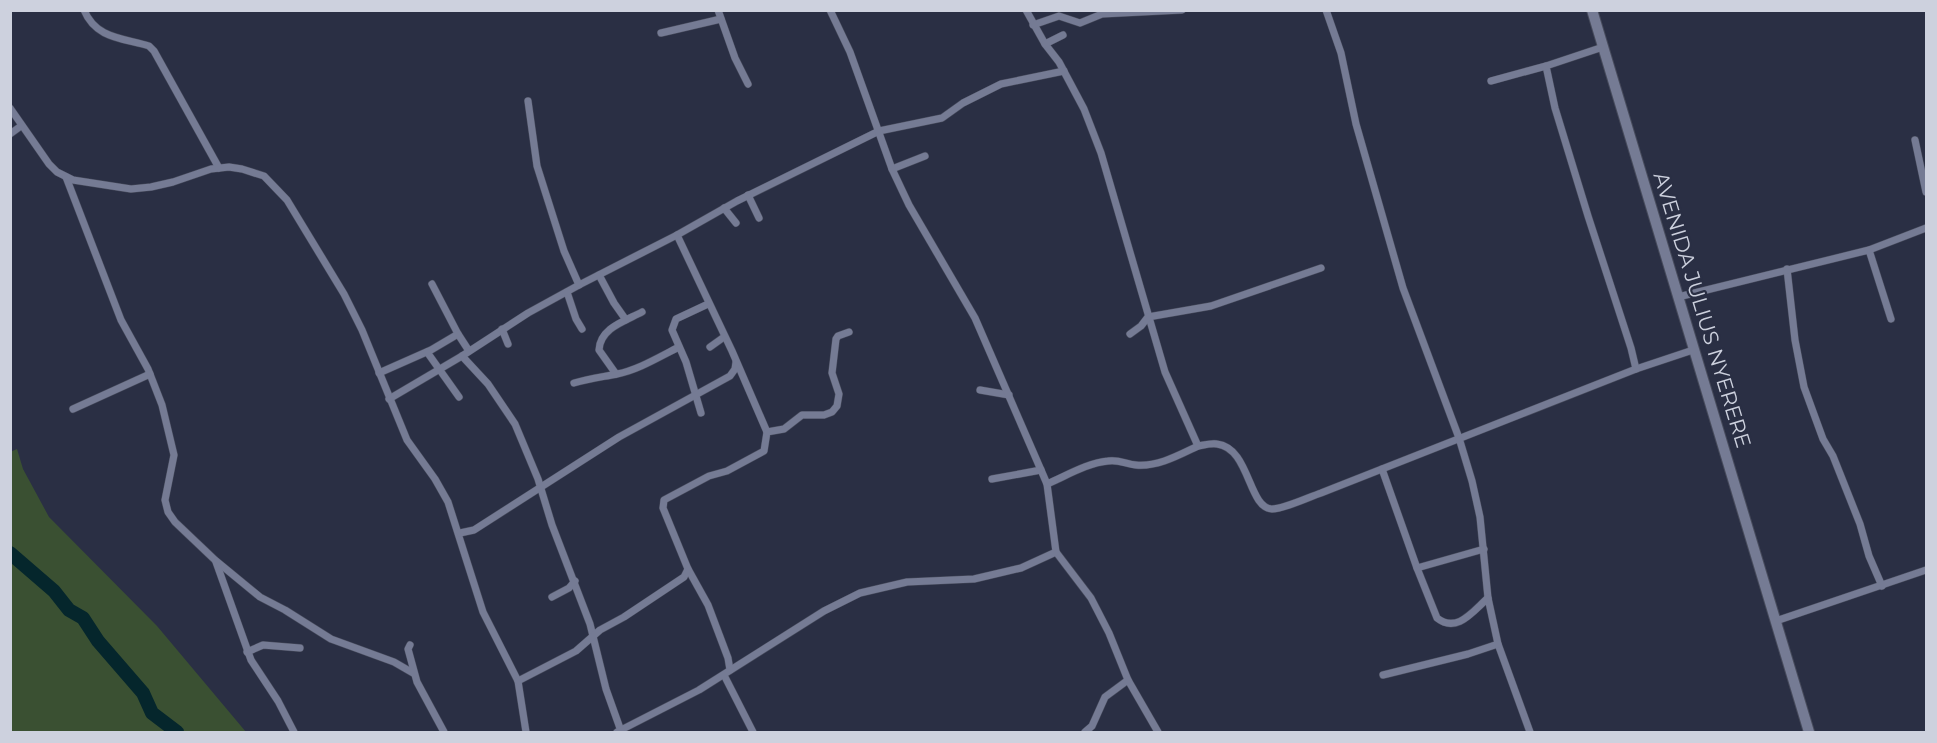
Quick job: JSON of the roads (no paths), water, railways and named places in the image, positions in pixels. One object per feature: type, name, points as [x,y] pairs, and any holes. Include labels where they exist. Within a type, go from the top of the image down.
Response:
[{"type":"street","points":[[84,10],[96,28],[111,38],[149,46],[154,51],[219,168]]},
{"type":"street","points":[[718,10],[748,84]]},
{"type":"street","points":[[830,10],[850,52],[892,169],[909,205],[975,318],[1010,395],[1047,484],[1056,552],[1096,608],[1111,637],[1128,680],[1158,732]]},
{"type":"street","points":[[1026,10],[1033,25],[1064,71],[1084,109],[1101,153],[1164,372],[1198,446]]},
{"type":"street","points":[[1033,25],[1059,16],[1080,23],[1102,14],[1182,10]]},
{"type":"street","points":[[1326,10],[1341,53],[1356,124],[1403,288],[1459,438],[1480,517],[1488,598],[1498,644],[1530,732]]},
{"type":"street","name":"AVENIDA JULIUS NYERERE","points":[[1592,10],[1809,732]]},
{"type":"street","points":[[661,33],[721,19]]},
{"type":"street","points":[[1045,44],[1063,35]]},
{"type":"street","points":[[1491,81],[1603,47]]},
{"type":"street","points":[[1546,66],[1556,108],[1636,369]]},
{"type":"street","points":[[389,399],[502,329],[579,285],[748,195],[879,130],[942,118],[955,108],[1001,84],[1064,71]]},
{"type":"street","points":[[528,101],[537,166],[564,251],[579,285]]},
{"type":"street","points":[[10,108],[49,164],[66,177],[109,186],[142,189],[219,168],[242,169],[264,176],[287,200],[344,294],[362,330],[407,440],[435,479],[448,502],[460,533],[466,563],[483,612],[518,681],[524,732]]},
{"type":"street","points":[[10,134],[21,126]]},
{"type":"street","points":[[1915,140],[1926,192]]},
{"type":"street","points":[[892,169],[925,156]]},
{"type":"street","points":[[66,177],[121,320],[150,374],[162,405],[174,455],[165,505],[175,522],[215,560],[260,597],[331,639],[394,662],[413,673]]},
{"type":"street","points":[[748,195],[759,218]]},
{"type":"street","points":[[724,208],[736,223]]},
{"type":"street","points":[[1678,297],[1869,250],[1926,229]]},
{"type":"street","points":[[676,235],[736,362],[766,432],[764,452],[727,471],[709,476],[664,500],[663,508],[688,568],[708,605],[728,658],[727,672],[753,732]]},
{"type":"street","points":[[1869,250],[1891,319]]},
{"type":"street","points":[[1130,334],[1148,317],[1211,306],[1321,268]]},
{"type":"street","points":[[1787,269],[1794,340],[1804,387],[1823,439],[1833,456],[1860,524],[1869,556],[1882,586]]},
{"type":"street","points":[[599,275],[626,320]]},
{"type":"street","points":[[432,284],[466,353],[515,424],[538,479],[552,525],[575,581],[593,636],[619,732],[674,704],[824,611],[860,593],[907,582],[981,578],[1021,568],[1056,552]]},
{"type":"street","points":[[567,292],[576,319],[582,329]]},
{"type":"street","points":[[701,413],[672,330],[676,319],[708,304]]},
{"type":"street","points":[[616,374],[603,358],[599,344],[603,335],[642,312]]},
{"type":"street","points":[[502,329],[508,344]]},
{"type":"street","points":[[766,432],[784,429],[802,415],[824,415],[832,412],[837,406],[839,394],[832,373],[836,339],[849,332]]},
{"type":"street","points":[[379,372],[427,352],[458,334]]},
{"type":"street","points":[[710,347],[724,337]]},
{"type":"street","points":[[574,383],[598,376],[616,374],[646,364],[679,347]]},
{"type":"street","points":[[1047,484],[1091,464],[1110,460],[1133,465],[1147,465],[1161,462],[1198,446],[1218,444],[1235,453],[1260,503],[1270,509],[1321,493],[1636,369],[1693,350]]},
{"type":"street","points":[[427,352],[459,397]]},
{"type":"street","points":[[460,533],[474,530],[619,436],[730,376],[735,369],[736,362]]},
{"type":"street","points":[[72,409],[150,374]]},
{"type":"street","points":[[730,376],[743,380]]},
{"type":"street","points":[[980,390],[1010,395]]},
{"type":"street","points":[[1382,469],[1437,618],[1448,625],[1459,622],[1488,598]]},
{"type":"street","points":[[992,479],[1041,470]]},
{"type":"street","points":[[538,479],[544,482],[550,481]]},
{"type":"street","points":[[1417,568],[1484,549]]},
{"type":"street","points":[[215,560],[247,652],[294,732]]},
{"type":"street","points":[[518,681],[570,654],[600,630],[680,580],[687,573],[688,568]]},
{"type":"street","points":[[1776,621],[1926,570]]},
{"type":"street","points":[[552,597],[569,588],[575,581]]},
{"type":"street","points":[[1383,675],[1468,654],[1498,644]]},
{"type":"street","points":[[247,652],[263,645],[300,648]]},
{"type":"street","points":[[410,645],[408,649],[413,673],[444,732]]},
{"type":"street","points":[[1085,732],[1092,726],[1104,697],[1128,680]]},
{"type":"waterway","points":[[10,553],[54,591],[69,610],[83,618],[98,641],[143,693],[152,713],[177,732]]}]
